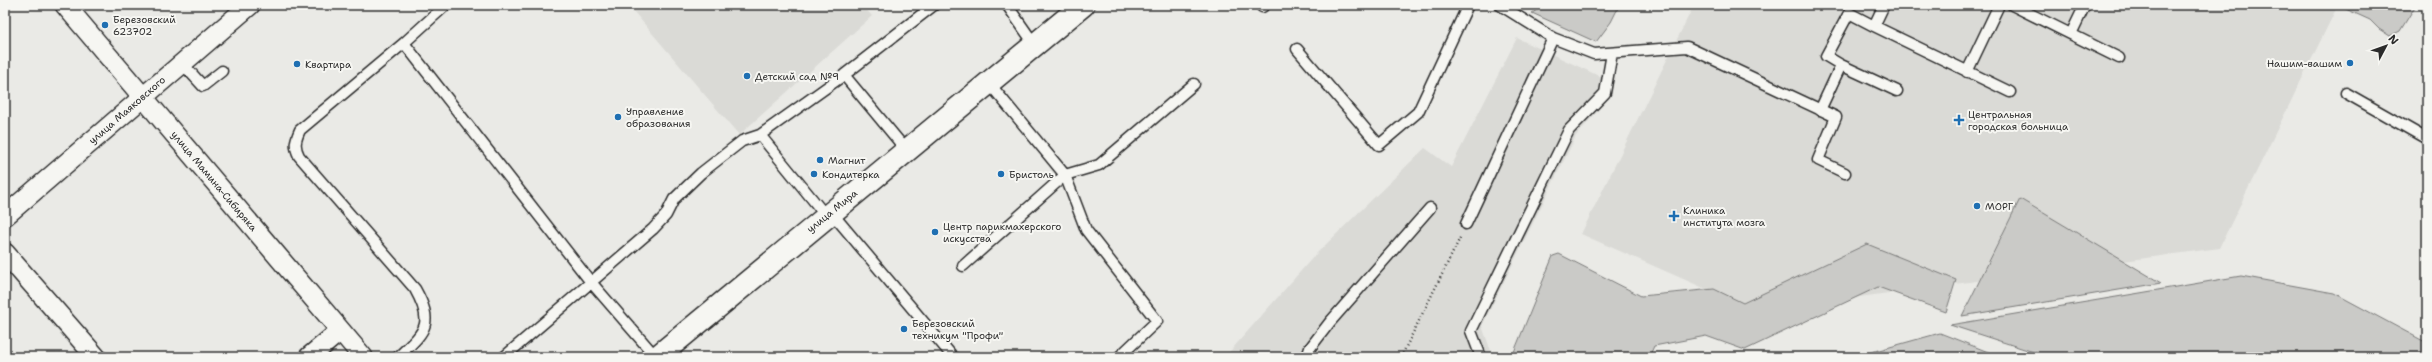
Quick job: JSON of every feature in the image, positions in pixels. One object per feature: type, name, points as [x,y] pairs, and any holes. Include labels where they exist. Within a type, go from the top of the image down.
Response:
[{"type":"street","name":"улица Мамина-Сибиряка","points":[[65,5],[363,357]]},
{"type":"street","name":"улица Маяковского","points":[[5,216],[181,62],[250,5]]},
{"type":"street","name":"улица Мира","points":[[656,357],[1083,5]]},
{"type":"street","points":[[5,253],[96,357]]},
{"type":"street","points":[[309,357],[340,331]]},
{"type":"lane","points":[[398,357],[421,336],[426,319],[424,305],[414,289],[299,156],[294,147],[300,130],[404,43],[446,5]]},
{"type":"lane","points":[[504,357],[590,281],[653,229],[666,215],[674,199],[701,174],[742,141],[760,135],[844,75],[934,5]]},
{"type":"lane","points":[[1007,5],[1035,45]]},
{"type":"lane","points":[[1297,49],[1379,145],[1418,112],[1468,5]]},
{"type":"lane","points":[[1500,5],[1553,38],[1594,54],[1687,47],[1836,117],[1818,160],[1845,173]]},
{"type":"lane","points":[[1874,26],[1884,5]]},
{"type":"lane","points":[[1967,72],[1999,5]]},
{"type":"lane","points":[[2012,5],[2119,58]]},
{"type":"lane","points":[[2071,34],[2085,5]]},
{"type":"lane","points":[[1897,92],[1826,56],[1849,13],[2010,92]]},
{"type":"lane","points":[[1466,224],[1553,38]]},
{"type":"lane","points":[[404,43],[590,281],[656,357]]},
{"type":"lane","points":[[1482,357],[1471,331],[1569,130],[1605,92],[1612,53]]},
{"type":"lane","points":[[181,62],[203,86],[222,70]]},
{"type":"lane","points":[[1820,110],[1841,64]]},
{"type":"lane","points":[[844,75],[907,151]]},
{"type":"lane","points":[[989,83],[1065,175],[1086,230],[1157,321],[1119,357]]},
{"type":"lane","points":[[963,266],[1065,175],[1099,165],[1194,84]]},
{"type":"lane","points":[[2346,93],[2427,139]]},
{"type":"lane","points":[[760,135],[953,357]]},
{"type":"lane","points":[[1307,357],[1310,348],[1330,322],[1430,208]]},
{"type":"path","points":[[1401,357],[1466,224]]},
{"type":"shaded area","name":"Детский сад №9","points":[[628,5],[862,5],[872,16],[739,135]]},
{"type":"shaded area","points":[[1545,5],[1615,5],[1618,8],[1611,22],[1596,42],[1532,13]]},
{"type":"shaded area","name":"Центральная городская больница","points":[[1694,5],[2338,5],[2219,248],[1756,311],[1581,234]]},
{"type":"shaded area","points":[[2337,5],[2416,5],[2400,31],[2390,36],[2379,29],[2370,20]]},
{"type":"shaded area","points":[[1517,38],[1612,82],[1608,99],[1576,136],[1482,326],[1493,357],[1225,357],[1315,255],[1425,148],[1451,167]]},
{"type":"shaded area","points":[[2020,199],[2161,283],[1962,316]]},
{"type":"shaded area","points":[[1867,244],[1956,280],[1946,312],[1878,287],[1745,350],[1706,336],[1654,346],[1649,357],[1512,357],[1553,256],[1559,254],[1641,296],[1714,289],[1743,303]]},
{"type":"shaded area","points":[[2241,276],[2334,293],[2427,343],[2427,357],[2049,357],[1950,325]]},
{"type":"shaded area","points":[[1940,333],[2001,357],[1854,357]]},
{"type":"place","name":"Березовский 623702","points":[[105,25]]},
{"type":"place","name":"Нашим-вашим","points":[[2350,63]]},
{"type":"place","name":"Квартира","points":[[297,64]]},
{"type":"place","name":"Детский сад №9","points":[[747,76]]},
{"type":"place","name":"Управление образования","points":[[618,117]]},
{"type":"place","name":"Центральная городская больница","points":[[1959,120]]},
{"type":"place","name":"Магнит","points":[[820,160]]},
{"type":"place","name":"Кондитерка","points":[[814,174]]},
{"type":"place","name":"Бристоль","points":[[1001,174]]},
{"type":"place","name":"МОРГ","points":[[1977,206]]},
{"type":"place","name":"Клиника института мозга","points":[[1674,216]]},
{"type":"place","name":"Центр парикмахерского искусства","points":[[935,232]]},
{"type":"place","name":"Березовский техникум \"Профи\"","points":[[904,329]]}]
